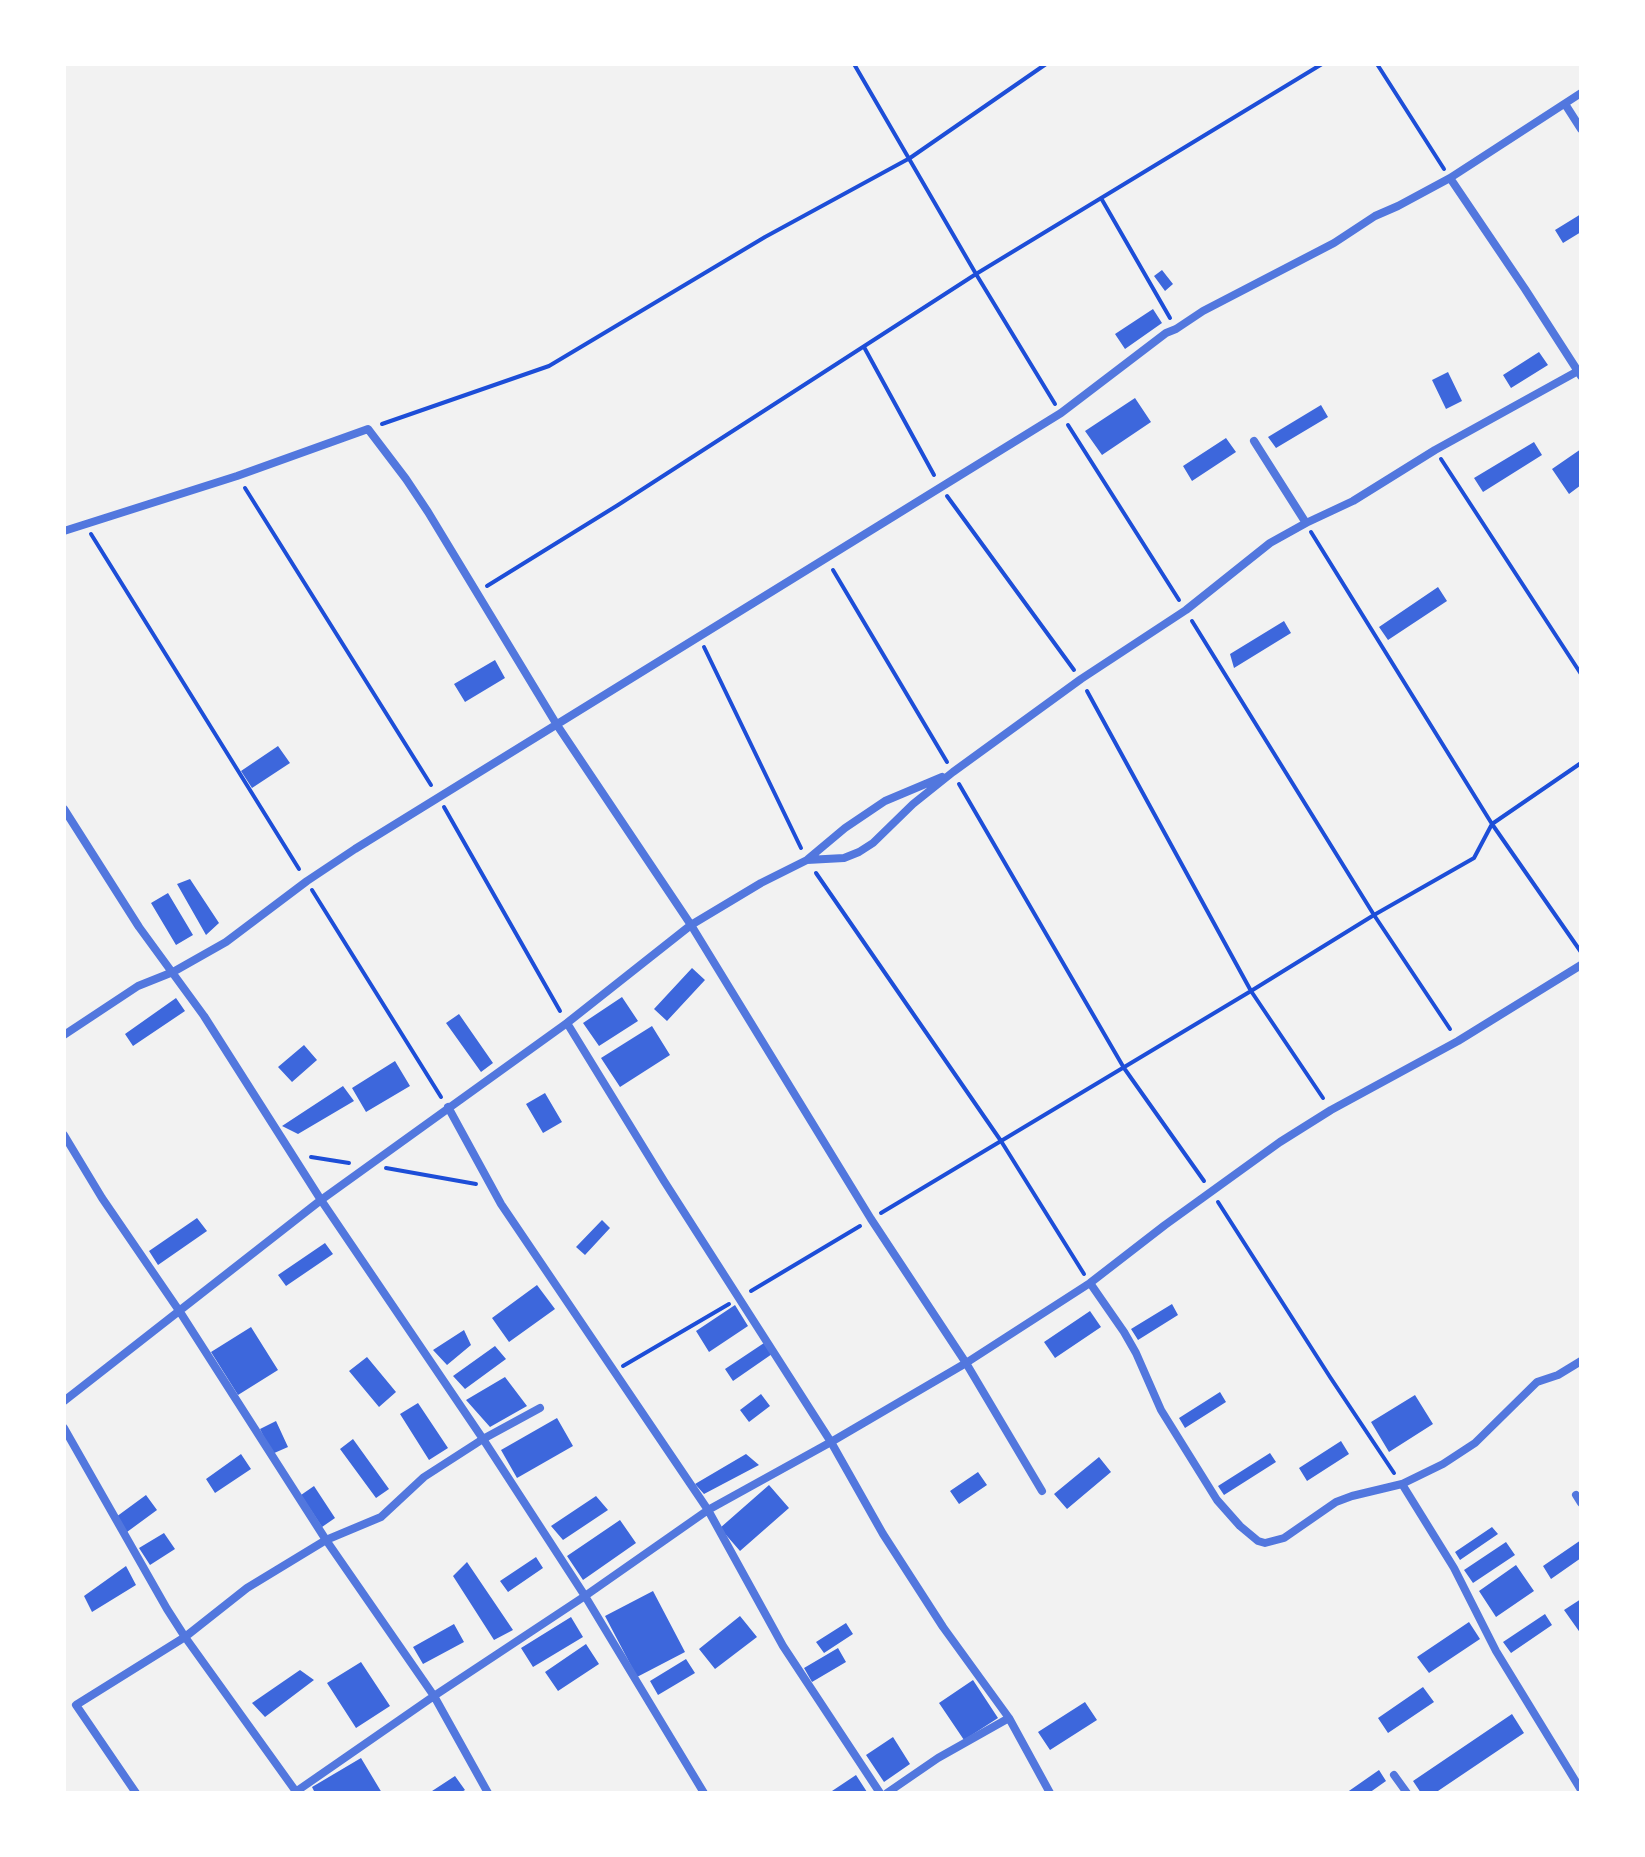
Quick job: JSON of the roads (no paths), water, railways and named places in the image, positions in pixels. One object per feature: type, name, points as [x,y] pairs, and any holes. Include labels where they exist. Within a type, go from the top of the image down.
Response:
[{"type":"street","points":[[64,1035],[138,986],[173,972],[226,942],[307,881],[438,796],[1061,413],[1166,333],[1334,243],[1375,216],[1450,178],[1581,93]]},
{"type":"street","points":[[1565,104],[1581,129]]},
{"type":"street","points":[[807,860],[844,858],[873,843],[913,804],[953,772],[1081,679],[1186,610],[1270,543],[1353,501],[1435,450],[1579,374],[1450,178]]},
{"type":"street","points":[[64,531],[237,476],[368,429],[406,479],[557,725],[691,925],[871,1219],[966,1363],[1042,1491]]},
{"type":"street","points":[[1254,441],[1306,523]]},
{"type":"street","points":[[64,1401],[321,1200],[567,1023],[691,925],[761,883],[807,860],[845,828],[885,801],[953,772]]},
{"type":"street","points":[[64,809],[139,927],[204,1016],[321,1200],[483,1439],[585,1596],[704,1793]]},
{"type":"street","points":[[64,1428],[185,1637],[296,1793],[708,1510],[966,1363],[1090,1283],[1280,1142],[1331,1110],[1458,1041],[1581,965]]},
{"type":"street","points":[[567,1023],[635,1136],[831,1442],[883,1534],[934,1614],[1009,1718],[1050,1793]]},
{"type":"street","points":[[448,1107],[501,1204],[708,1510],[783,1646],[880,1793]]},
{"type":"street","points":[[64,1135],[326,1540],[434,1696],[488,1793]]},
{"type":"street","points":[[1090,1283],[1130,1342],[1161,1410],[1217,1500],[1240,1526],[1265,1543],[1284,1538],[1336,1502],[1402,1484],[1443,1464],[1475,1443],[1537,1382],[1558,1375],[1581,1361]]},
{"type":"street","points":[[136,1793],[76,1705],[185,1637],[247,1588],[326,1540],[381,1517],[424,1477],[483,1439],[540,1408]]},
{"type":"street","points":[[1402,1484],[1454,1568],[1496,1651],[1581,1790]]},
{"type":"street","points":[[887,1793],[938,1758],[1009,1718]]},
{"type":"street","points":[[1394,1775],[1407,1793]]}]
